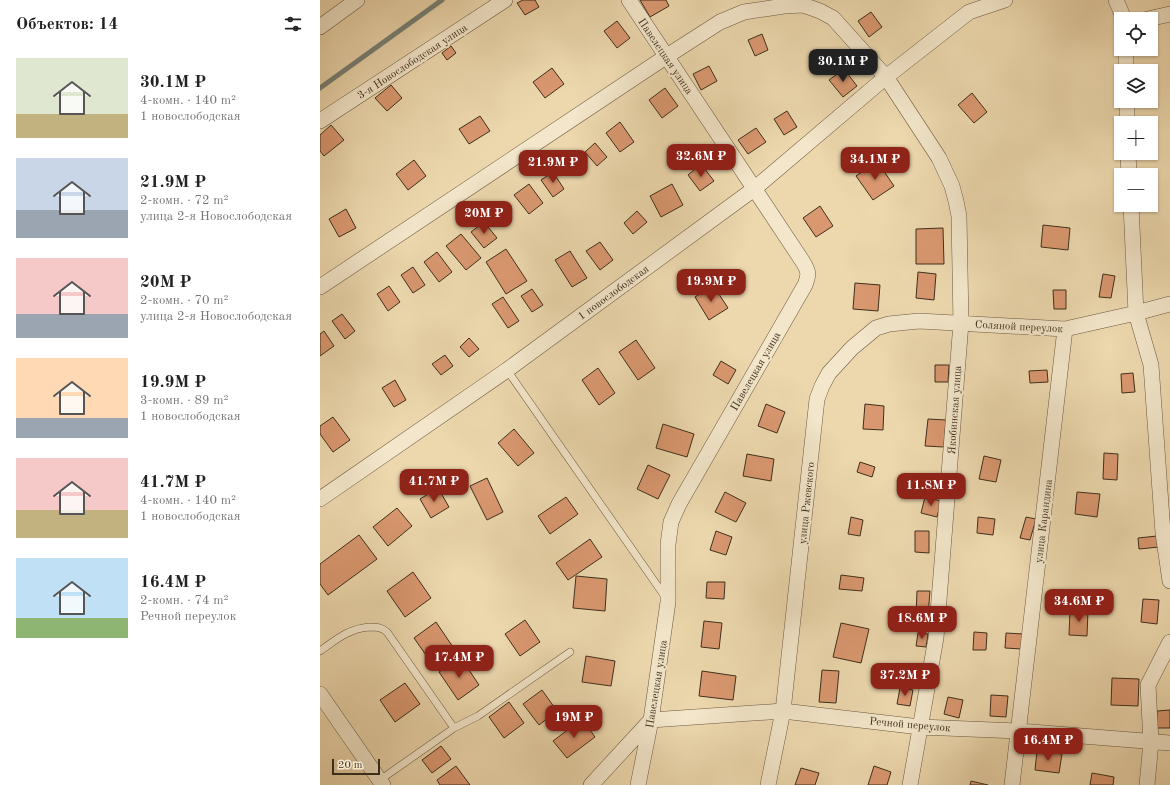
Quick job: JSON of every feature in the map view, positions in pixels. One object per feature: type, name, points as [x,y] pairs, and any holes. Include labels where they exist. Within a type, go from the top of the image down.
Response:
[{"type":"street","points":[[320,27],[357,0]]},
{"type":"street","name":"3-я Новослободская улица","points":[[320,121],[505,0]]},
{"type":"street","name":"Павелецкая улица","points":[[629,0],[803,262],[808,272],[802,292],[679,504],[671,522],[668,544],[668,602],[651,720],[638,785]]},
{"type":"street","name":"1 новослободская","points":[[320,498],[507,370],[754,189],[972,6],[1005,0]]},
{"type":"street","points":[[1116,0],[1121,12]]},
{"type":"street","name":"Якобинская улица","points":[[320,287],[720,22],[744,12],[784,6],[803,5],[820,11],[833,18],[886,77],[939,158],[952,186],[959,216],[961,323],[936,638],[910,785]]},
{"type":"street","points":[[1158,17],[1170,14]]},
{"type":"street","points":[[1130,212],[1136,313],[1151,365],[1164,533],[1170,581]]},
{"type":"street","name":"Соляной переулок","points":[[961,323],[1065,329],[1170,304]]},
{"type":"street","name":"улица Ржевского","points":[[768,785],[783,711],[817,399],[822,386],[829,372],[852,348],[876,328],[889,324],[919,321],[961,323]]},
{"type":"street","name":"улица Карандина","points":[[1012,785],[1065,329]]},
{"type":"street","points":[[1147,785],[1151,742],[1148,685],[1170,642]]},
{"type":"street","points":[[320,694],[381,783]]},
{"type":"street","name":"Речной переулок","points":[[651,720],[783,711],[920,727],[1019,731],[1151,742],[1170,742]]},
{"type":"street","points":[[591,785],[651,720]]},
{"type":"lane","points":[[507,370],[668,602]]},
{"type":"lane","points":[[320,651],[352,630],[360,628],[382,628],[387,632],[454,728]]},
{"type":"lane","points":[[381,783],[454,728],[478,716],[570,652]]},
{"type":"building","points":[[523,0],[535,0],[539,7],[525,15],[517,3]]},
{"type":"building","points":[[640,0],[666,0],[669,6],[650,17]]},
{"type":"building","points":[[871,12],[882,27],[869,37],[858,21]]},
{"type":"building","points":[[617,21],[630,38],[617,48],[604,31]]},
{"type":"building","points":[[762,34],[768,50],[755,56],[748,40]]},
{"type":"building","points":[[451,46],[456,53],[447,60],[442,53]]},
{"type":"building","points":[[709,66],[717,81],[701,90],[693,74]]},
{"type":"building","points":[[552,68],[564,84],[545,98],[533,82]]},
{"type":"building","points":[[844,69],[857,86],[843,97],[829,80]]},
{"type":"building","points":[[391,85],[402,98],[387,111],[375,98]]},
{"type":"building","points":[[665,88],[678,106],[662,118],[649,100]]},
{"type":"building","points":[[972,93],[987,112],[974,123],[958,105]]},
{"type":"building","points":[[787,111],[797,127],[784,135],[774,119]]},
{"type":"building","points":[[480,116],[490,131],[469,144],[459,129]]},
{"type":"building","points":[[620,122],[634,142],[620,152],[606,133]]},
{"type":"building","points":[[331,125],[344,140],[324,156],[320,151],[320,135]]},
{"type":"building","points":[[756,128],[766,142],[748,154],[738,140]]},
{"type":"building","points":[[595,143],[607,157],[597,166],[585,152]]},
{"type":"building","points":[[414,160],[426,176],[408,190],[396,174]]},
{"type":"building","points":[[877,161],[894,186],[873,200],[856,176]]},
{"type":"building","points":[[701,164],[714,181],[700,191],[688,175]]},
{"type":"building","points":[[553,172],[564,189],[553,197],[541,180]]},
{"type":"building","points":[[529,184],[543,203],[529,214],[514,195]]},
{"type":"building","points":[[672,184],[683,205],[661,217],[650,196]]},
{"type":"building","points":[[820,206],[833,226],[816,237],[803,218]]},
{"type":"building","points":[[346,209],[356,228],[339,237],[329,219]]},
{"type":"building","points":[[637,211],[647,222],[633,234],[624,223]]},
{"type":"building","points":[[484,222],[497,238],[484,248],[471,232]]},
{"type":"building","points":[[1043,225],[1070,228],[1068,250],[1041,247]]},
{"type":"building","points":[[943,228],[944,264],[916,264],[916,229]]},
{"type":"building","points":[[461,234],[481,258],[466,270],[446,246]]},
{"type":"building","points":[[600,242],[613,260],[600,270],[586,251]]},
{"type":"building","points":[[506,249],[527,281],[506,294],[486,262]]},
{"type":"building","points":[[570,251],[587,278],[572,287],[555,260]]},
{"type":"building","points":[[437,252],[452,272],[439,282],[424,262]]},
{"type":"building","points":[[413,267],[425,285],[413,293],[401,275]]},
{"type":"building","points":[[918,272],[936,274],[934,300],[916,298]]},
{"type":"building","points":[[1103,274],[1115,276],[1111,298],[1099,297]]},
{"type":"building","points":[[855,283],[880,285],[878,311],[853,309]]},
{"type":"building","points":[[713,285],[728,308],[709,320],[695,297]]},
{"type":"building","points":[[389,286],[400,302],[388,311],[377,294]]},
{"type":"building","points":[[532,289],[543,305],[532,312],[521,296]]},
{"type":"building","points":[[1053,290],[1066,290],[1066,309],[1054,309]]},
{"type":"building","points":[[503,297],[519,321],[508,328],[492,304]]},
{"type":"building","points":[[342,314],[355,331],[345,339],[332,321]]},
{"type":"building","points":[[324,331],[334,346],[320,356],[320,334]]},
{"type":"building","points":[[469,338],[479,349],[469,357],[460,347]]},
{"type":"building","points":[[636,340],[655,368],[638,380],[619,352]]},
{"type":"building","points":[[445,355],[453,366],[441,375],[432,364]]},
{"type":"building","points":[[721,361],[736,370],[728,384],[713,375]]},
{"type":"building","points":[[935,365],[949,365],[948,382],[935,382]]},
{"type":"building","points":[[598,368],[615,393],[599,405],[582,380]]},
{"type":"building","points":[[1047,370],[1048,382],[1030,383],[1029,371]]},
{"type":"building","points":[[1133,373],[1135,392],[1122,393],[1121,374]]},
{"type":"building","points":[[395,380],[406,400],[394,407],[382,388]]},
{"type":"building","points":[[766,404],[785,412],[777,433],[758,426]]},
{"type":"building","points":[[865,404],[884,406],[883,430],[863,429]]},
{"type":"building","points":[[333,417],[350,440],[333,452],[320,434],[320,426]]},
{"type":"building","points":[[928,419],[946,420],[944,447],[925,446]]},
{"type":"building","points":[[663,424],[694,434],[687,457],[656,448]]},
{"type":"building","points":[[514,429],[534,453],[518,466],[498,443]]},
{"type":"building","points":[[1104,453],[1118,454],[1117,480],[1103,479]]},
{"type":"building","points":[[747,454],[774,459],[771,481],[743,476]]},
{"type":"building","points":[[984,456],[1001,460],[996,482],[979,479]]},
{"type":"building","points":[[860,462],[875,467],[872,477],[857,472]]},
{"type":"building","points":[[648,465],[670,475],[658,499],[637,489]]},
{"type":"building","points":[[487,478],[503,512],[487,520],[470,486]]},
{"type":"building","points":[[438,488],[449,507],[431,518],[420,499]]},
{"type":"building","points":[[725,492],[746,503],[736,522],[715,512]]},
{"type":"building","points":[[1077,492],[1100,494],[1097,517],[1075,514]]},
{"type":"building","points":[[566,497],[578,514],[550,534],[538,516]]},
{"type":"building","points":[[925,497],[941,501],[937,517],[921,513]]},
{"type":"building","points":[[397,508],[412,526],[388,546],[373,527]]},
{"type":"building","points":[[851,517],[863,520],[860,536],[848,534]]},
{"type":"building","points":[[978,517],[995,519],[993,535],[977,533]]},
{"type":"building","points":[[1026,517],[1036,519],[1030,540],[1020,538]]},
{"type":"building","points":[[716,531],[732,537],[726,555],[710,550]]},
{"type":"building","points":[[915,531],[929,531],[929,553],[915,552]]},
{"type":"building","points":[[359,535],[377,559],[328,595],[320,584],[320,564]]},
{"type":"building","points":[[1157,536],[1159,547],[1139,549],[1138,538]]},
{"type":"building","points":[[590,539],[602,557],[568,580],[556,563]]},
{"type":"building","points":[[413,572],[431,598],[405,617],[387,591]]},
{"type":"building","points":[[841,575],[864,578],[862,591],[839,589]]},
{"type":"building","points":[[576,576],[607,579],[605,611],[573,608]]},
{"type":"building","points":[[707,582],[725,582],[724,599],[706,598]]},
{"type":"building","points":[[917,591],[930,591],[928,616],[916,616]]},
{"type":"building","points":[[1143,599],[1159,600],[1157,624],[1141,622]]},
{"type":"building","points":[[1070,611],[1088,611],[1087,636],[1069,635]]},
{"type":"building","points":[[525,620],[540,642],[520,656],[505,634]]},
{"type":"building","points":[[704,621],[722,623],[719,649],[701,647]]},
{"type":"building","points":[[436,622],[457,653],[435,668],[414,638]]},
{"type":"building","points":[[841,623],[869,629],[861,663],[833,657]]},
{"type":"building","points":[[974,632],[987,633],[986,650],[973,650]]},
{"type":"building","points":[[918,633],[928,634],[926,647],[916,646]]},
{"type":"building","points":[[1006,633],[1023,634],[1022,649],[1005,648]]},
{"type":"building","points":[[586,656],[615,661],[611,686],[582,682]]},
{"type":"building","points":[[461,658],[479,685],[458,700],[439,672]]},
{"type":"building","points":[[822,670],[839,671],[836,703],[819,702]]},
{"type":"building","points":[[702,671],[736,676],[733,700],[699,696]]},
{"type":"building","points":[[1112,678],[1139,679],[1138,706],[1111,705]]},
{"type":"building","points":[[405,683],[420,704],[395,722],[380,700]]},
{"type":"building","points":[[900,688],[913,690],[910,706],[897,704]]},
{"type":"building","points":[[542,690],[557,711],[539,725],[523,704]]},
{"type":"building","points":[[991,695],[1008,696],[1006,717],[990,716]]},
{"type":"building","points":[[948,697],[963,700],[959,718],[944,714]]},
{"type":"building","points":[[509,702],[524,723],[504,738],[489,717]]},
{"type":"building","points":[[1170,710],[1170,728],[1157,728],[1157,711]]},
{"type":"building","points":[[582,719],[595,737],[567,758],[553,741]]},
{"type":"building","points":[[441,746],[451,759],[432,773],[422,760]]},
{"type":"building","points":[[1037,751],[1062,754],[1059,773],[1035,770]]},
{"type":"building","points":[[456,766],[470,785],[440,785],[437,780]]},
{"type":"building","points":[[874,766],[891,772],[887,785],[868,785]]},
{"type":"building","points":[[801,768],[819,773],[815,785],[795,785]]},
{"type":"building","points":[[1092,773],[1114,777],[1113,785],[1090,785]]},
{"type":"building","points":[[971,781],[988,785],[970,785]]},
{"type":"waterway","points":[[320,88],[442,0]]}]
